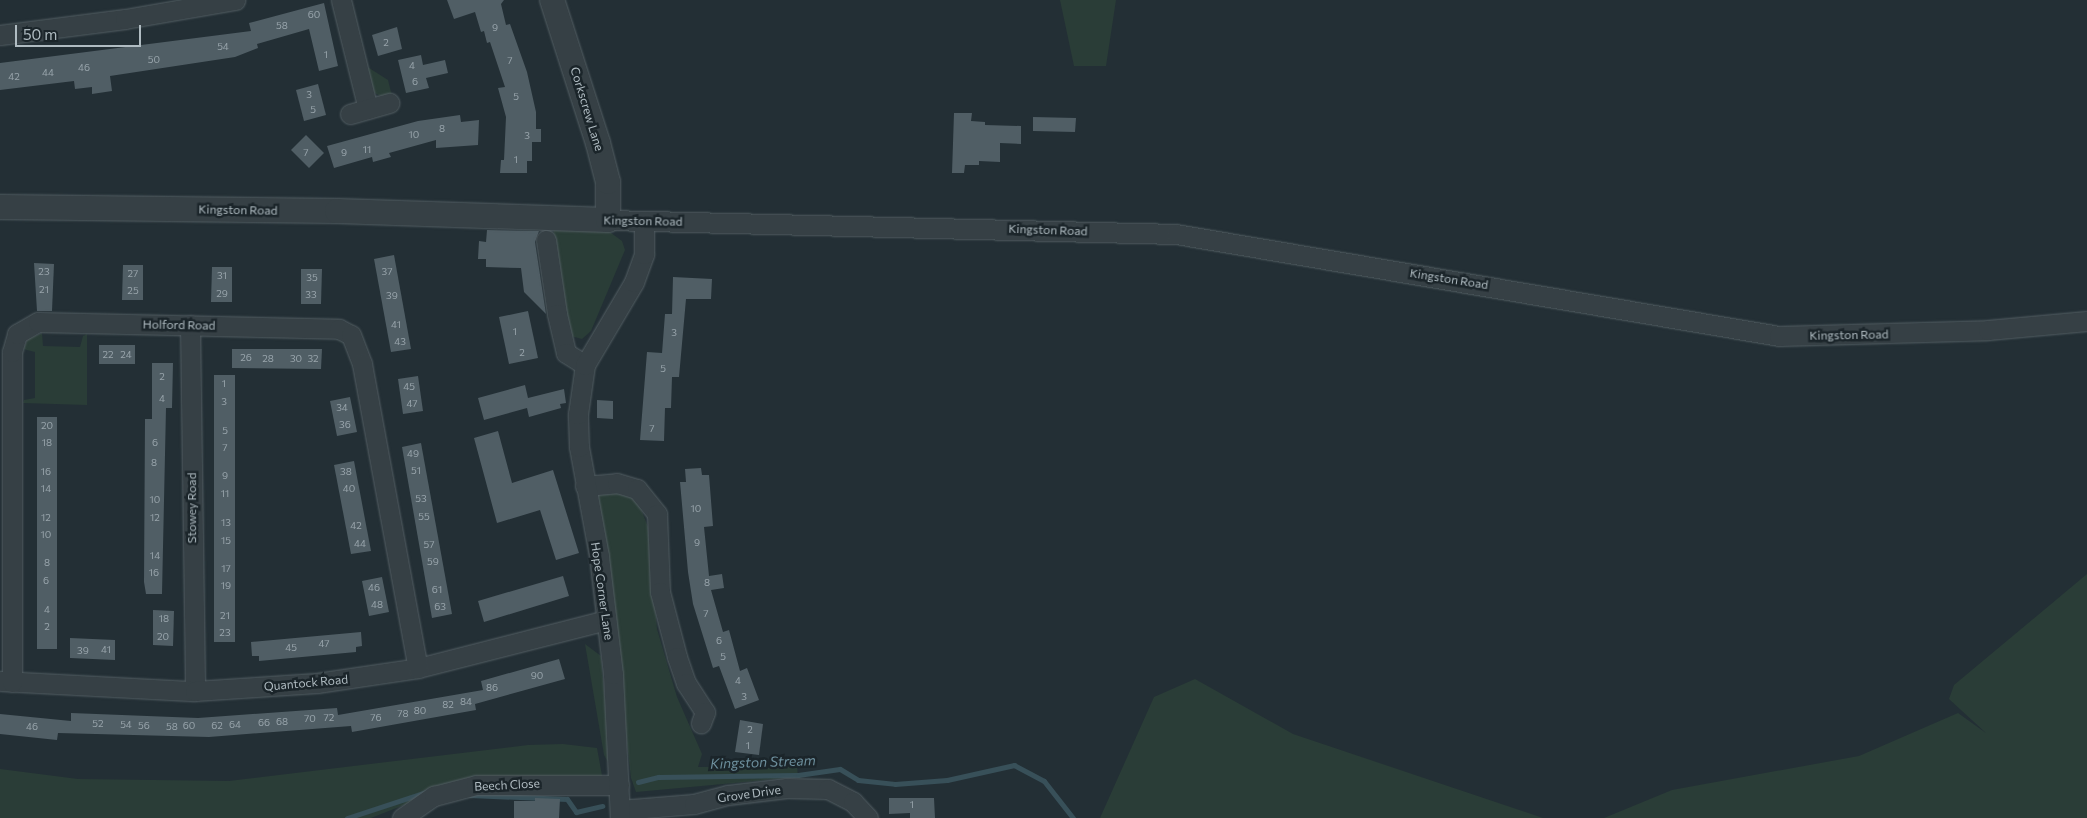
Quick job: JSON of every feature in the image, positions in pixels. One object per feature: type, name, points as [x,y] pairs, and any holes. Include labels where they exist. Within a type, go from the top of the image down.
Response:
[{"type":"street","points":[[0,35],[125,19],[235,0]]},
{"type":"street","points":[[341,0],[368,109]]},
{"type":"street","name":"Corkscrew Lane","points":[[552,0],[598,143],[608,182],[608,220]]},
{"type":"street","points":[[350,114],[389,103]]},
{"type":"street","name":"Kingston Road","points":[[0,207],[337,211],[644,221],[1176,234],[1779,336],[1988,330],[2087,321]]},
{"type":"street","name":"Hope Corner Lane","points":[[620,814],[606,620],[585,486],[578,414],[585,365],[634,282],[644,254],[644,221]]},
{"type":"street","points":[[546,240],[557,314],[566,353],[585,365]]},
{"type":"street","name":"Holford Road","points":[[6,682],[6,468],[12,352],[17,334],[38,322],[339,329],[351,335],[362,364],[418,668]]},
{"type":"street","name":"Stowey Road","points":[[190,325],[195,691]]},
{"type":"street","points":[[585,486],[617,483],[637,489],[657,514],[660,592],[667,624],[686,683],[708,715]]},
{"type":"street","name":"Quantock Road","points":[[6,682],[195,691],[317,683],[418,668],[606,620]]},
{"type":"street","name":"Beech Close","points":[[402,818],[434,796],[476,785],[619,785]]},
{"type":"street","name":"Grove Drive","points":[[620,814],[694,804],[728,795],[787,788],[828,789],[853,802],[868,818]]},
{"type":"green space","points":[[1060,0],[1116,0],[1106,66],[1074,66]]},
{"type":"green space","points":[[366,66],[388,80],[392,96],[382,97],[373,92]]},
{"type":"green space","points":[[553,227],[607,230],[622,241],[625,250],[591,331],[582,339],[567,335]]},
{"type":"green space","points":[[42,333],[43,346],[80,347],[83,336],[87,334],[87,405],[23,403],[24,400],[35,398],[35,352],[23,349],[28,339]]},
{"type":"green space","points":[[598,492],[618,492],[632,497],[639,504],[648,527],[657,629],[677,697],[702,754],[698,767],[797,766],[798,777],[636,792],[631,778]]},
{"type":"green space","points":[[2087,574],[2087,818],[1604,818],[1672,790],[1859,756],[1958,713],[1986,733],[1949,699],[1954,685]]},
{"type":"green space","points":[[585,644],[601,656],[611,767],[604,755]]},
{"type":"green space","points":[[1195,679],[1293,734],[1543,818],[1100,818],[1154,697]]},
{"type":"green space","points":[[563,744],[597,748],[603,781],[468,780],[371,818],[0,818],[0,769],[78,779],[229,781],[528,745]]},
{"type":"building","points":[[447,0],[504,0],[501,4],[506,25],[510,24],[527,72],[536,112],[536,129],[541,129],[541,142],[532,142],[532,161],[527,161],[527,173],[500,173],[501,160],[504,160],[506,117],[498,88],[505,87],[490,42],[487,43],[484,31],[481,32],[475,12],[454,19]]},
{"type":"building","points":[[324,3],[338,66],[319,71],[309,29],[257,44],[258,48],[235,57],[110,76],[112,91],[92,94],[92,87],[75,89],[74,81],[0,90],[0,63],[251,31],[249,23]]},
{"type":"building","points":[[397,27],[402,49],[378,56],[372,35]]},
{"type":"building","points":[[421,55],[423,65],[445,60],[448,73],[426,78],[429,88],[406,93],[398,60]]},
{"type":"building","points":[[318,84],[326,115],[304,121],[296,90]]},
{"type":"building","points":[[954,113],[972,113],[971,121],[985,122],[985,125],[1021,126],[1021,144],[1000,143],[1000,162],[979,161],[979,165],[965,165],[964,173],[952,173]]},
{"type":"building","points":[[460,115],[461,122],[479,120],[478,145],[436,148],[436,140],[389,153],[391,157],[373,162],[372,157],[334,168],[327,146],[418,121]]},
{"type":"building","points":[[1033,117],[1076,118],[1075,132],[1033,131]]},
{"type":"building","points":[[306,135],[324,153],[309,168],[291,150]]},
{"type":"building","points":[[487,230],[539,231],[535,242],[546,314],[524,292],[521,268],[486,267],[486,259],[478,259],[479,241],[486,242]]},
{"type":"building","points":[[394,255],[411,349],[391,352],[374,259]]},
{"type":"building","points":[[34,263],[54,264],[52,311],[37,311]]},
{"type":"building","points":[[123,265],[143,265],[143,300],[122,300]]},
{"type":"building","points":[[212,267],[232,267],[232,302],[211,302]]},
{"type":"building","points":[[301,269],[322,269],[321,304],[301,304]]},
{"type":"building","points":[[673,277],[712,279],[711,299],[686,299],[679,377],[672,377],[671,408],[665,408],[664,441],[640,440],[647,352],[662,353],[665,314],[672,314]]},
{"type":"building","points":[[528,311],[538,358],[509,364],[499,317]]},
{"type":"building","points":[[99,345],[135,345],[135,364],[99,364]]},
{"type":"building","points":[[232,349],[322,349],[321,369],[232,368]]},
{"type":"building","points":[[152,363],[173,363],[172,408],[166,408],[162,594],[146,594],[144,582],[145,419],[152,419]]},
{"type":"building","points":[[214,375],[235,375],[235,642],[214,642]]},
{"type":"building","points":[[418,376],[423,411],[403,414],[398,379]]},
{"type":"building","points":[[525,385],[528,398],[564,389],[566,403],[560,404],[561,408],[529,417],[527,408],[484,420],[478,398]]},
{"type":"building","points":[[350,397],[357,432],[337,436],[330,401]]},
{"type":"building","points":[[597,400],[613,401],[613,419],[597,418]]},
{"type":"building","points":[[37,417],[57,417],[57,649],[37,649]]},
{"type":"building","points":[[498,431],[512,483],[553,470],[579,553],[556,560],[540,510],[497,523],[474,438]]},
{"type":"building","points":[[421,443],[452,614],[432,618],[402,447]]},
{"type":"building","points":[[354,461],[371,551],[351,554],[334,465]]},
{"type":"building","points":[[701,468],[702,475],[709,475],[713,526],[704,527],[709,576],[722,574],[724,588],[711,590],[723,632],[729,630],[740,671],[747,668],[759,700],[735,709],[719,666],[713,668],[693,604],[688,572],[680,482],[686,482],[685,469]]},
{"type":"building","points":[[563,576],[569,596],[484,622],[478,601]]},
{"type":"building","points":[[382,577],[389,612],[369,616],[362,581]]},
{"type":"building","points":[[153,610],[174,611],[173,646],[153,645]]},
{"type":"building","points":[[361,632],[362,646],[356,647],[356,652],[259,661],[259,656],[252,656],[251,642]]},
{"type":"building","points":[[70,638],[115,640],[115,660],[70,658]]},
{"type":"building","points":[[559,659],[565,679],[475,704],[476,710],[352,732],[351,726],[209,737],[58,733],[57,740],[0,734],[0,714],[71,721],[71,713],[198,718],[337,708],[338,715],[483,690],[481,681]]},
{"type":"building","points":[[740,720],[763,724],[759,755],[735,752]]},
{"type":"building","points":[[535,798],[560,799],[559,818],[514,818],[514,801],[535,801]]},
{"type":"building","points":[[889,798],[934,798],[935,818],[910,818],[910,813],[889,814]]},
{"type":"waterway","name":"Kingston Stream","points":[[638,782],[658,777],[798,775],[840,769],[858,780],[895,784],[947,780],[1014,765],[1044,781],[1073,818]]},
{"type":"waterway","name":"Kingston Stream","points":[[347,818],[426,792]]},
{"type":"waterway","name":"Kingston Stream","points":[[470,795],[567,799],[576,812],[602,806]]}]
